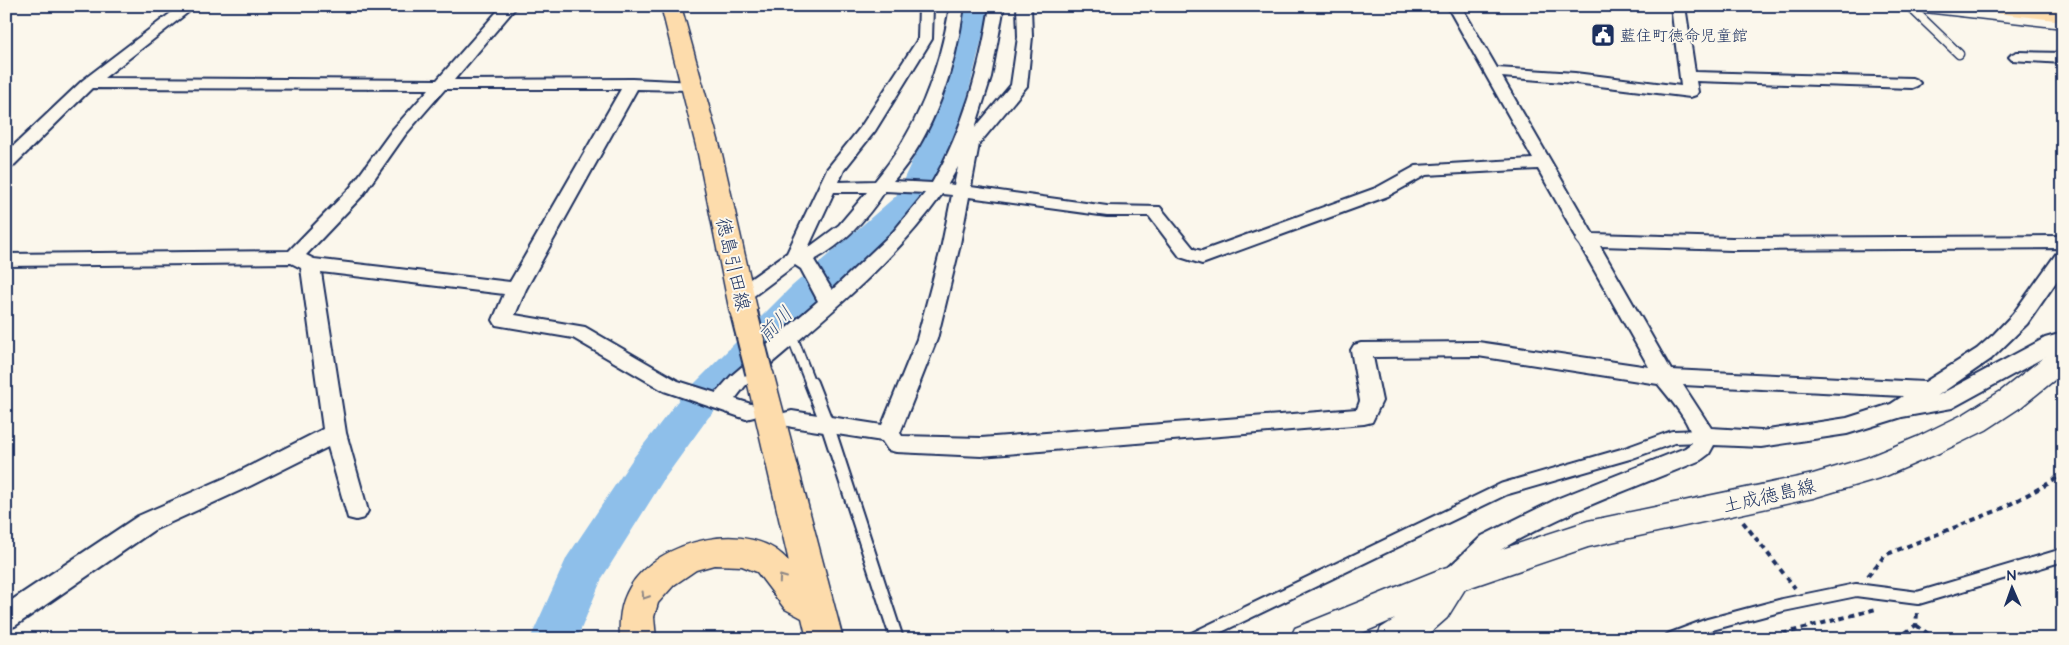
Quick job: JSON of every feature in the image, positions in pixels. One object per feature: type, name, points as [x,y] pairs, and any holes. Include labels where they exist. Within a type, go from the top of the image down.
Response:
[{"type":"main road","name":"徳島引田線","points":[[671,6],[710,154],[742,304],[822,624]]},
{"type":"main road","points":[[1925,6],[2063,22]]},
{"type":"main road","points":[[1988,6],[2063,15]]},
{"type":"main road","name":"土成徳島線","points":[[1308,639],[1452,579],[1588,534],[1813,486],[1875,467],[1928,445],[1975,422],[2011,399],[2063,357]]},
{"type":"main road","points":[[638,639],[636,617],[643,596],[662,575],[686,559],[714,551],[744,552],[769,562],[797,598],[822,624]]},
{"type":"main road","points":[[1394,639],[1435,606],[1452,579]]},
{"type":"street","points":[[6,163],[88,83],[189,6]]},
{"type":"street","points":[[356,511],[335,432],[302,261],[356,192],[398,132],[510,6]]},
{"type":"street","points":[[802,260],[827,186],[836,169],[867,131],[925,39],[926,6]]},
{"type":"street","points":[[742,304],[802,260],[823,249],[848,228],[883,186],[915,136],[934,92],[946,55],[957,6]]},
{"type":"street","points":[[719,401],[738,381],[827,300],[874,263],[934,189],[954,158],[975,101],[993,36],[997,6]]},
{"type":"street","points":[[890,434],[927,339],[950,249],[971,143],[1018,86],[1025,37],[1024,6]]},
{"type":"street","points":[[1491,72],[1575,78],[1690,92],[1678,6]]},
{"type":"street","points":[[1452,579],[1491,543],[1567,505],[1693,454],[1702,448],[1704,436],[1665,377],[1456,9]]},
{"type":"street","points":[[2017,57],[2060,60]]},
{"type":"street","points":[[1688,76],[1912,83]]},
{"type":"street","points":[[88,83],[691,85]]},
{"type":"street","points":[[632,84],[516,289],[503,320],[578,332],[671,386],[746,411]]},
{"type":"street","points":[[827,186],[883,186],[963,191],[1107,211],[1154,211],[1187,253],[1202,258],[1382,192],[1422,170],[1544,164]]},
{"type":"street","points":[[1586,240],[1732,244],[2063,242]]},
{"type":"street","points":[[1899,410],[1984,354],[2001,339],[2020,319],[2063,258]]},
{"type":"street","points":[[6,260],[302,261],[516,289]]},
{"type":"street","points":[[802,260],[827,300]]},
{"type":"street","points":[[1704,436],[1761,439],[1847,426],[1899,410],[1944,402],[2052,343],[2063,340]]},
{"type":"street","points":[[890,434],[896,444],[981,447],[1364,416],[1371,401],[1361,350],[1478,349],[1665,377],[1928,390]]},
{"type":"street","points":[[792,418],[890,434]]},
{"type":"street","points":[[6,618],[146,523],[242,480],[335,432]]},
{"type":"lane","points":[[1908,6],[1959,54]]},
{"type":"lane","points":[[791,334],[826,424],[897,639]]},
{"type":"lane","points":[[1193,639],[1504,489],[1629,453],[1673,437],[1704,436]]},
{"type":"lane","points":[[1671,639],[1708,625],[1805,600],[1856,590],[1918,598],[2063,555]]},
{"type":"path","points":[[1371,6],[1456,9]]},
{"type":"path","points":[[1856,590],[1885,555],[2001,509],[2053,481],[2063,471]]},
{"type":"path","points":[[1728,504],[1805,600]]},
{"type":"path","points":[[1763,639],[1918,598],[1916,625],[1898,639]]},
{"type":"path","points":[[1916,625],[1935,639]]},
{"type":"waterway","name":"前川","points":[[553,639],[583,570],[649,468],[694,408],[803,295],[910,201],[948,115],[977,6]]},
{"type":"place","name":"藍住町徳命児童館","points":[[1603,35]]}]
